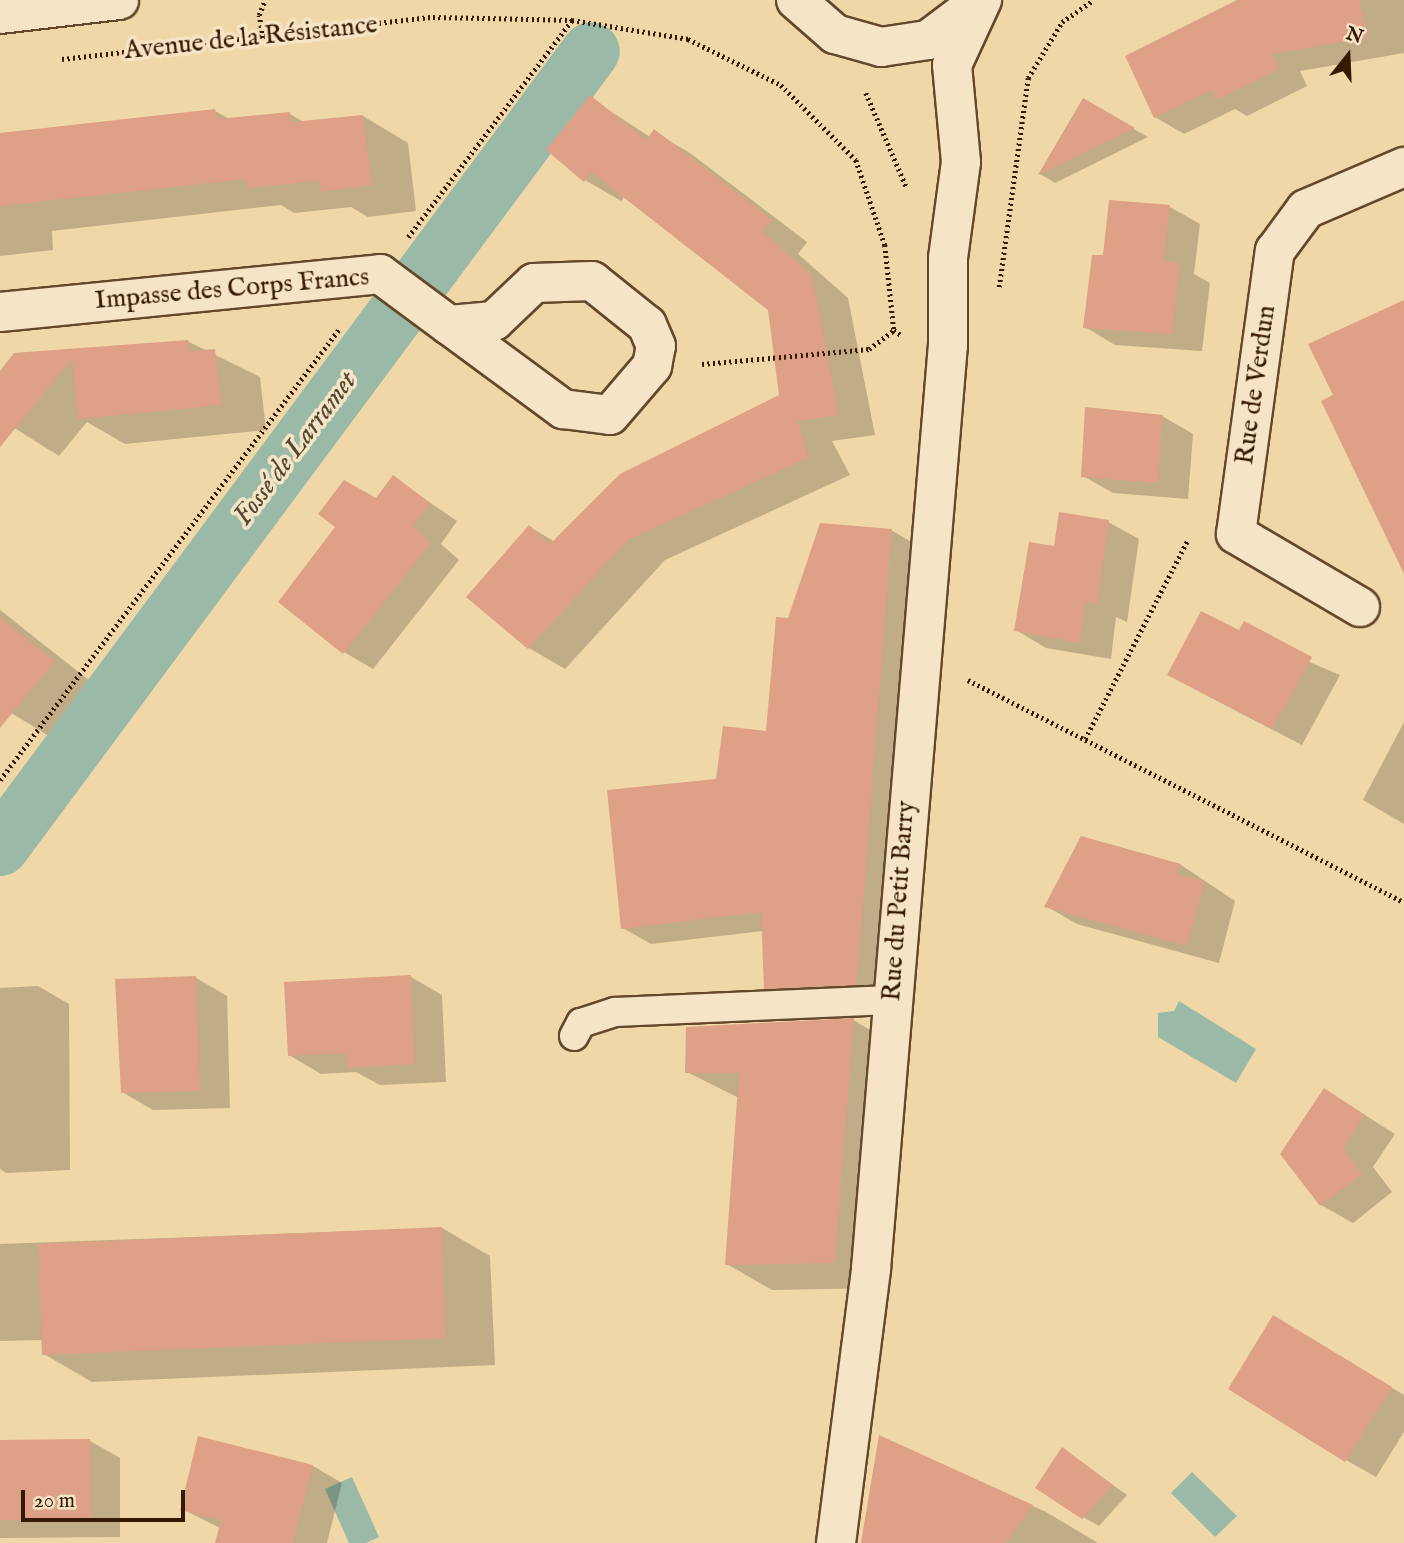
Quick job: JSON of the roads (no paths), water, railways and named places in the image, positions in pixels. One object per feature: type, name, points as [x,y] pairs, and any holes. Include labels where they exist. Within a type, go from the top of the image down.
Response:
[{"type":"street","name":"Avenue de la Résistance","points":[[0,14],[120,0]]},
{"type":"street","points":[[796,0],[835,34],[869,45],[905,46],[950,30],[982,0]]},
{"type":"street","name":"Rue du Petit Barry","points":[[836,1543],[871,1269],[918,654],[948,345],[948,258],[961,162],[952,65],[982,0]]},
{"type":"street","name":"Rue de Verdun","points":[[1360,607],[1236,534],[1275,251],[1306,209],[1404,167]]},
{"type":"street","name":"Impasse des Corps Francs","points":[[0,312],[380,274],[449,325],[563,409],[610,415],[652,366],[656,346],[647,325],[592,281],[534,283],[494,321],[449,325]]},
{"type":"lane","points":[[574,1036],[581,1024],[615,1012],[891,999]]},
{"type":"waterway","name":"Fossé de Larramet","points":[[0,847],[591,51]]}]
